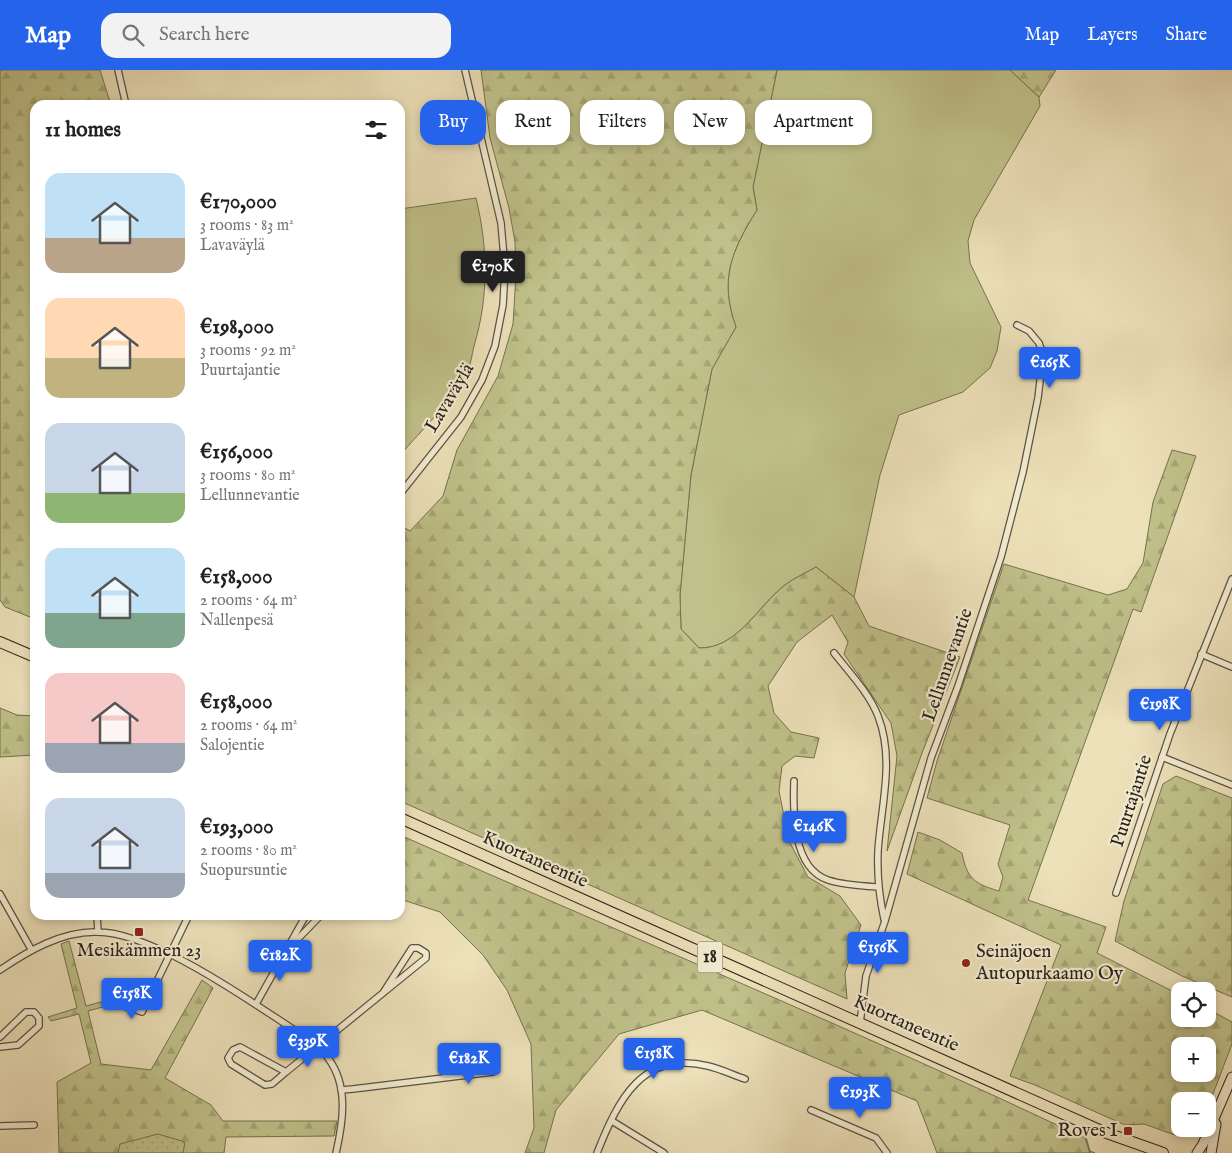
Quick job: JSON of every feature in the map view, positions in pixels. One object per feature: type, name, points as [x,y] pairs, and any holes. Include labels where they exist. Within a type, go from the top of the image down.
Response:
[{"type":"highway","points":[[0,642],[30,655]]},
{"type":"highway","name":"Kuortaneentie","points":[[405,820],[1123,1140],[1148,1153]]},
{"type":"highway","name":"Kuortaneentie","points":[[1123,1140],[1163,1153]]},
{"type":"main road","points":[[1197,1153],[1204,1144],[1232,1077]]},
{"type":"main road","points":[[1211,1153],[1218,1112]]},
{"type":"street","points":[[118,70],[125,100]]},
{"type":"street","name":"Lavaväylä","points":[[405,488],[460,417],[482,380],[495,346],[503,305],[505,269],[501,223],[465,70]]},
{"type":"street","name":"Lellunnevantie","points":[[860,1023],[866,976],[885,922],[931,758],[958,686],[1001,557],[1023,472],[1038,398],[1043,355],[1039,343],[1029,331],[1017,325]]},
{"type":"street","name":"Puurtajantie","points":[[1116,893],[1162,757],[1232,579]]},
{"type":"street","points":[[834,654],[856,681],[877,714],[886,742],[888,766],[878,851],[878,887],[885,922]]},
{"type":"street","points":[[1202,654],[1232,666]]},
{"type":"street","points":[[1162,757],[1232,784]]},
{"type":"street","points":[[794,781],[793,807],[798,840],[805,858],[816,873],[828,880],[878,887]]},
{"type":"street","points":[[0,894],[31,949]]},
{"type":"street","points":[[97,920],[98,932]]},
{"type":"street","points":[[151,994],[126,987],[122,990],[119,1000],[124,1006],[142,1012],[151,994],[187,920]]},
{"type":"street","points":[[256,1004],[303,920]]},
{"type":"street","points":[[286,950],[316,920]]},
{"type":"street","points":[[0,970],[31,949],[76,934],[98,932],[124,936],[170,954],[256,1004],[328,1057],[341,1090],[342,1124],[336,1153]]},
{"type":"street","points":[[286,1072],[240,1047],[233,1050],[228,1058],[231,1064],[265,1085],[272,1084],[426,958],[426,953],[418,948],[412,948],[383,993]]},
{"type":"street","points":[[0,1037],[26,1012],[34,1012],[40,1018],[39,1026],[18,1045],[0,1046]]},
{"type":"street","points":[[341,1090],[493,1072],[488,1055],[442,1078]]},
{"type":"street","points":[[597,1153],[612,1121],[636,1082],[652,1069],[663,1065],[695,1063],[710,1066],[745,1079]]},
{"type":"street","points":[[811,1110],[876,1138],[888,1153]]},
{"type":"street","points":[[612,1121],[664,1153]]},
{"type":"street","points":[[0,1126],[34,1125]]},
{"type":"green space","points":[[0,70],[100,70],[109,100],[30,100],[30,617],[5,607],[0,600]]},
{"type":"green space","points":[[481,70],[777,70],[771,100],[755,100],[755,145],[762,145],[753,187],[757,210],[740,239],[730,266],[728,295],[736,327],[712,369],[691,475],[680,595],[681,629],[699,648],[725,642],[746,625],[785,585],[816,567],[854,597],[869,626],[960,657],[922,753],[887,851],[897,756],[891,723],[844,654],[848,642],[832,615],[797,642],[768,686],[774,713],[791,732],[819,738],[814,758],[795,756],[782,766],[779,791],[789,841],[808,877],[840,896],[861,925],[845,973],[847,999],[405,803],[405,528],[410,531],[443,496],[457,450],[498,376],[513,324],[516,275],[515,242],[509,208],[490,138]]},
{"type":"green space","points":[[777,70],[1010,70],[1039,97],[1040,106],[974,220],[968,241],[970,263],[1001,327],[997,351],[990,368],[963,392],[899,415],[880,475],[854,597],[816,567],[785,585],[746,625],[725,642],[699,648],[681,629],[680,595],[691,475],[712,369],[736,327],[728,295],[728,280],[734,253],[757,210],[753,187],[762,145],[872,145],[872,100],[771,100]]},
{"type":"green space","points":[[1010,70],[1056,70],[1039,97]]},
{"type":"green space","points":[[476,198],[483,235],[485,272],[482,309],[470,366],[453,394],[405,449],[405,208]]},
{"type":"green space","points":[[1172,450],[1196,456],[1141,612],[1133,609],[1028,900],[1106,927],[1097,953],[1171,990],[1171,1027],[1216,1027],[1216,1013],[1232,1022],[1232,1044],[1214,1092],[1171,1092],[1171,1134],[1144,1124],[1125,1125],[1035,1085],[1010,1076],[1061,945],[907,874],[918,832],[940,840],[962,853],[964,862],[973,879],[984,886],[999,891],[1003,877],[998,864],[1010,825],[927,798],[937,761],[1004,564],[1108,595],[1127,589],[1143,563],[1153,502]]},
{"type":"green space","points":[[0,708],[17,715],[30,716],[30,755],[0,757]]},
{"type":"green space","points":[[1176,776],[1232,798],[1232,997],[1216,990],[1216,982],[1196,982],[1115,941],[1124,901],[1163,784]]},
{"type":"green space","points":[[405,837],[1000,1098],[1085,1138],[1090,1151],[1095,1153],[937,1153],[917,1101],[702,1010],[619,1034],[556,1110],[544,1153],[525,1153],[534,1128],[531,1044],[507,990],[483,955],[440,912],[405,901]]},
{"type":"green space","points":[[69,941],[86,1006],[112,999],[110,1005],[88,1011],[101,1064],[151,1070],[202,980],[213,988],[165,1078],[211,1105],[223,1121],[337,1121],[334,1136],[226,1137],[224,1153],[59,1153],[57,1082],[91,1063],[79,1014],[51,1021],[48,1017],[77,1008],[61,944]]},
{"type":"green space","points":[[158,1134],[185,1142],[183,1153],[118,1153],[120,1144]]},
{"type":"waterway","points":[[1085,1135],[1090,1153]]},
{"type":"place","name":"Mesikämmen 23","points":[[139,932]]},
{"type":"place","name":"Seinäjoen Autopurkaamo Oy","points":[[966,963]]},
{"type":"place","name":"Roves I","points":[[1128,1131]]}]
